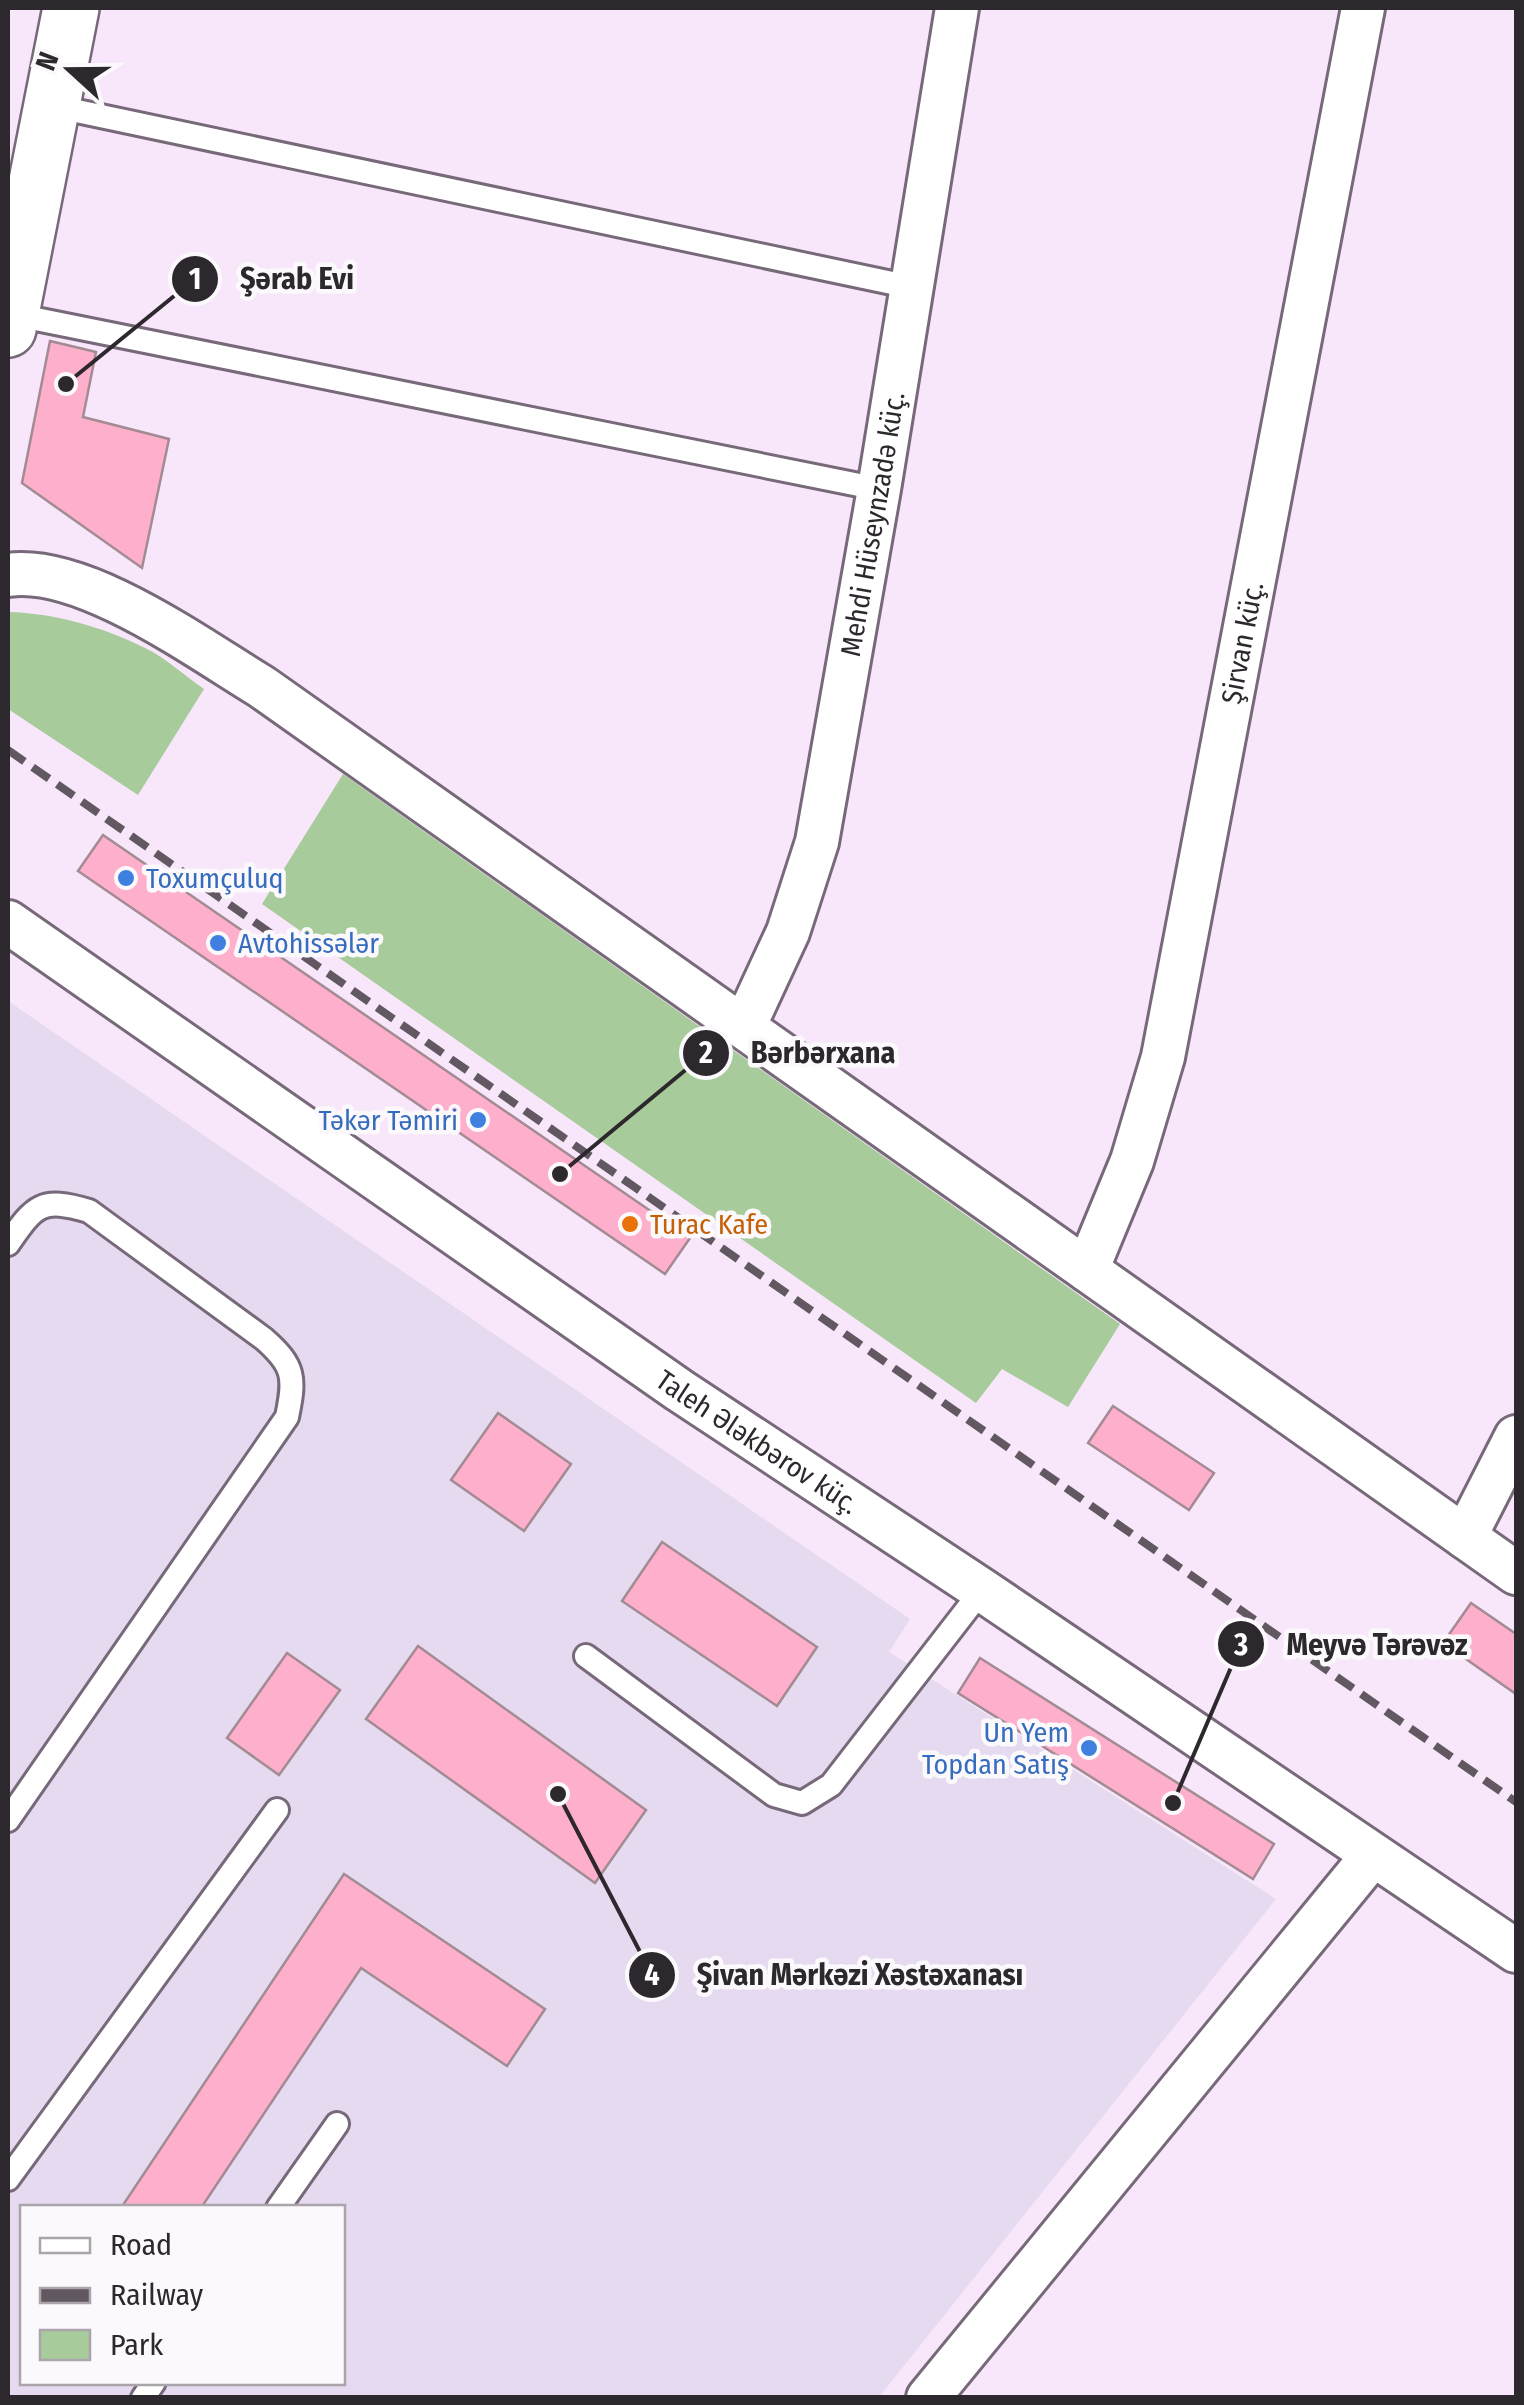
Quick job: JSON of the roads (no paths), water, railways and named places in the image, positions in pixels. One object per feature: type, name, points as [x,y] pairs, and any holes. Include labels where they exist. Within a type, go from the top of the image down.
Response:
[{"type":"main road","points":[[9,322],[71,8]]},
{"type":"street","name":"Mehdi Hüseynzadə küç.","points":[[744,1027],[788,932],[817,842],[880,489],[957,8]]},
{"type":"street","name":"Şirvan küç.","points":[[1087,1270],[1132,1160],[1163,1057],[1363,8]]},
{"type":"street","points":[[8,575],[19,573],[65,582],[122,601],[262,688],[1516,1573]]},
{"type":"street","name":"Taleh Ələkbərov küç.","points":[[8,922],[679,1390],[1516,1951]]},
{"type":"street","points":[[1465,1537],[1516,1437]]},
{"type":"street","points":[[928,2398],[1372,1854]]},
{"type":"lane","points":[[54,106],[912,287]]},
{"type":"lane","points":[[9,322],[880,489]]},
{"type":"lane","points":[[8,1244],[30,1212],[58,1202],[89,1211],[285,1357],[292,1388],[287,1417],[8,1820]]},
{"type":"lane","points":[[586,1656],[774,1796],[802,1803],[831,1786],[982,1590]]},
{"type":"lane","points":[[8,2179],[277,1810]]},
{"type":"lane","points":[[280,2205],[337,2124]]},
{"type":"railway","points":[[8,750],[1516,1802]]},
{"type":"place","name":"Şərab Evi","points":[[66,384]]},
{"type":"place","name":"Toxumçuluq","points":[[126,878]]},
{"type":"place","name":"Avtohissələr","points":[[218,943]]},
{"type":"place","name":"Təkər Təmiri","points":[[478,1120]]},
{"type":"place","name":"Bərbərxana","points":[[560,1174]]},
{"type":"place","name":"Turac Kafe","points":[[630,1224]]},
{"type":"place","name":"Un Yem Topdan Satış","points":[[1089,1748]]},
{"type":"place","name":"Şivan Mərkəzi Xəstəxanası","points":[[558,1794]]},
{"type":"place","name":"Meyvə Tərəvəz","points":[[1173,1803]]}]
